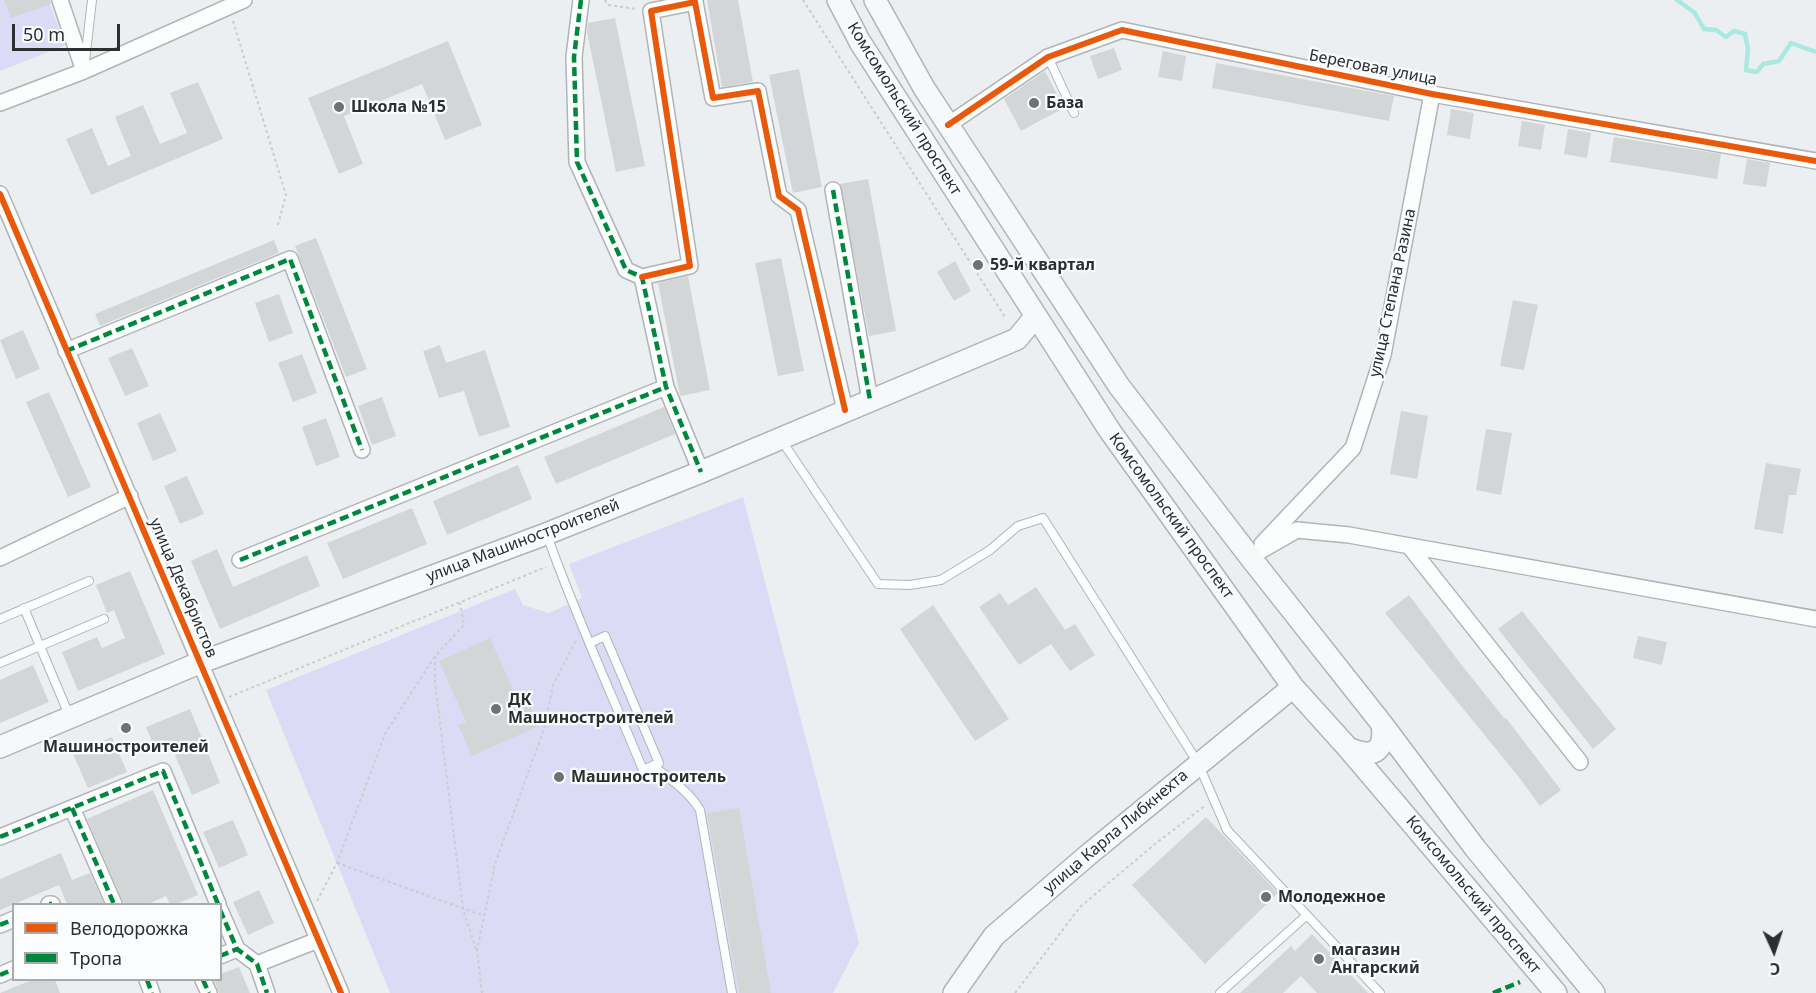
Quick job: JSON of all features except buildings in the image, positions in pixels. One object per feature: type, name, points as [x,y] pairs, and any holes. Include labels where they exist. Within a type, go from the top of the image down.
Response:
[{"type":"main road","name":"Комсомольский проспект","points":[[838,0],[866,51],[1110,431],[1293,687],[1348,748],[1556,993]]},
{"type":"main road","name":"Комсомольский проспект","points":[[875,0],[924,88],[1119,386],[1382,724],[1475,848],[1594,993]]},
{"type":"main road","name":"улица Машиностроителей","points":[[0,747],[199,663],[546,534],[702,472],[1017,339],[1035,317]]},
{"type":"main road","points":[[1093,405],[1112,406],[1120,397],[1119,386]]},
{"type":"main road","points":[[1110,431],[1113,420],[1120,411],[1128,409],[1140,413]]},
{"type":"main road","name":"улица Карла Либкнехта","points":[[954,993],[994,936],[1198,763],[1276,703],[1293,687]]},
{"type":"main road","points":[[1348,748],[1361,754],[1372,753],[1380,747],[1384,737],[1382,724]]},
{"type":"street","points":[[60,0],[84,71]]},
{"type":"street","points":[[0,103],[84,71],[244,0]]},
{"type":"street","points":[[582,0],[574,57],[577,162],[626,270],[642,277],[690,266],[651,12],[695,2],[713,98],[758,90],[779,196],[798,210],[845,410]]},
{"type":"street","name":"Береговая улица","points":[[948,125],[1048,57],[1122,30],[1432,94],[1816,161]]},
{"type":"street","name":"улица Степана Разина","points":[[1250,557],[1353,448],[1383,356],[1432,94]]},
{"type":"street","points":[[832,190],[870,400]]},
{"type":"street","name":"улица Декабристов","points":[[0,194],[340,993]]},
{"type":"street","points":[[66,351],[290,259],[362,450]]},
{"type":"street","points":[[642,277],[666,387],[702,472]]},
{"type":"street","points":[[240,560],[666,387]]},
{"type":"street","points":[[0,558],[130,496]]},
{"type":"street","points":[[1250,557],[1297,530],[1349,535],[1816,619]]},
{"type":"street","points":[[1409,546],[1580,762]]},
{"type":"street","points":[[0,837],[162,771],[218,903]]},
{"type":"street","points":[[72,807],[114,903]]},
{"type":"street","points":[[222,915],[237,949],[257,964],[267,993]]},
{"type":"street","points":[[257,964],[318,940]]},
{"type":"street","points":[[222,955],[237,949]]},
{"type":"lane","points":[[84,71],[92,0]]},
{"type":"lane","points":[[1048,57],[1074,112]]},
{"type":"lane","points":[[780,439],[878,584],[910,585],[940,580],[990,550],[1018,526],[1043,518],[1198,763],[1227,830],[1380,993]]},
{"type":"lane","points":[[546,534],[583,627],[644,770],[659,763],[605,636],[590,643]]},
{"type":"lane","points":[[0,619],[89,580]]},
{"type":"lane","points":[[24,608],[69,717]]},
{"type":"lane","points":[[0,663],[104,619]]},
{"type":"lane","points":[[652,766],[684,790],[700,810],[732,993]]},
{"type":"lane","points":[[1220,993],[1307,915]]},
{"type":"path","points":[[605,0],[608,5],[651,12]]},
{"type":"path","points":[[803,0],[1005,317]]},
{"type":"path","points":[[228,7],[286,195],[277,228]]},
{"type":"path","points":[[215,703],[557,563]]},
{"type":"path","points":[[308,919],[337,863],[385,734],[435,656],[464,625],[460,603]]},
{"type":"path","points":[[477,950],[495,864],[544,729],[553,685],[583,627]]},
{"type":"path","points":[[435,656],[435,682],[463,909],[477,950],[482,993]]},
{"type":"path","points":[[1015,993],[1080,907],[1155,844],[1214,799]]},
{"type":"path","points":[[337,863],[484,916]]},
{"type":"shaded area","points":[[0,0],[48,0],[66,45],[0,71]]},
{"type":"shaded area","name":"Машиностроитель","points":[[743,497],[859,943],[833,993],[390,993],[266,690],[515,589],[523,605],[549,613],[582,598],[569,564]]},
{"type":"waterway","points":[[1677,0],[1695,13],[1704,29],[1716,30],[1726,37],[1734,31],[1745,34],[1748,49],[1746,70],[1757,72],[1763,64],[1779,61],[1791,43],[1816,52]]},
{"type":"marked path","points":[[581,0],[574,57],[577,162],[626,270],[642,277],[666,387],[701,472]]},
{"type":"marked path","points":[[833,190],[870,400]]},
{"type":"marked path","points":[[66,351],[290,259],[362,450]]},
{"type":"marked path","points":[[240,560],[666,387]]},
{"type":"marked path","points":[[0,837],[163,771],[218,903]]},
{"type":"marked path","points":[[72,808],[114,903]]},
{"type":"marked path","points":[[222,915],[237,949],[257,964],[267,993]]},
{"type":"marked path","points":[[0,925],[12,920]]},
{"type":"marked path","points":[[222,955],[237,949]]},
{"type":"marked path","points":[[0,975],[12,970]]},
{"type":"marked path","points":[[147,981],[152,993]]},
{"type":"marked path","points":[[203,981],[209,993]]},
{"type":"marked path","points":[[1493,993],[1520,982]]},
{"type":"cycle path","points":[[642,277],[690,266],[651,11],[695,2],[713,98],[758,91],[779,196],[798,210],[845,410]]},
{"type":"cycle path","points":[[948,125],[1048,57],[1122,30],[1432,94],[1816,161]]},
{"type":"cycle path","points":[[0,194],[341,993]]},
{"type":"place","name":"База","points":[[1034,103]]},
{"type":"place","name":"Школа №15","points":[[339,107]]},
{"type":"place","name":"59-й квартал","points":[[978,265]]},
{"type":"place","name":"ДК Машиностроителей","points":[[496,709]]},
{"type":"place","name":"Машиностроителей","points":[[126,728]]},
{"type":"place","name":"Машиностроитель","points":[[559,777]]},
{"type":"place","name":"Молодежное","points":[[1266,897]]},
{"type":"place","name":"магазин Ангарский","points":[[1319,959]]}]
